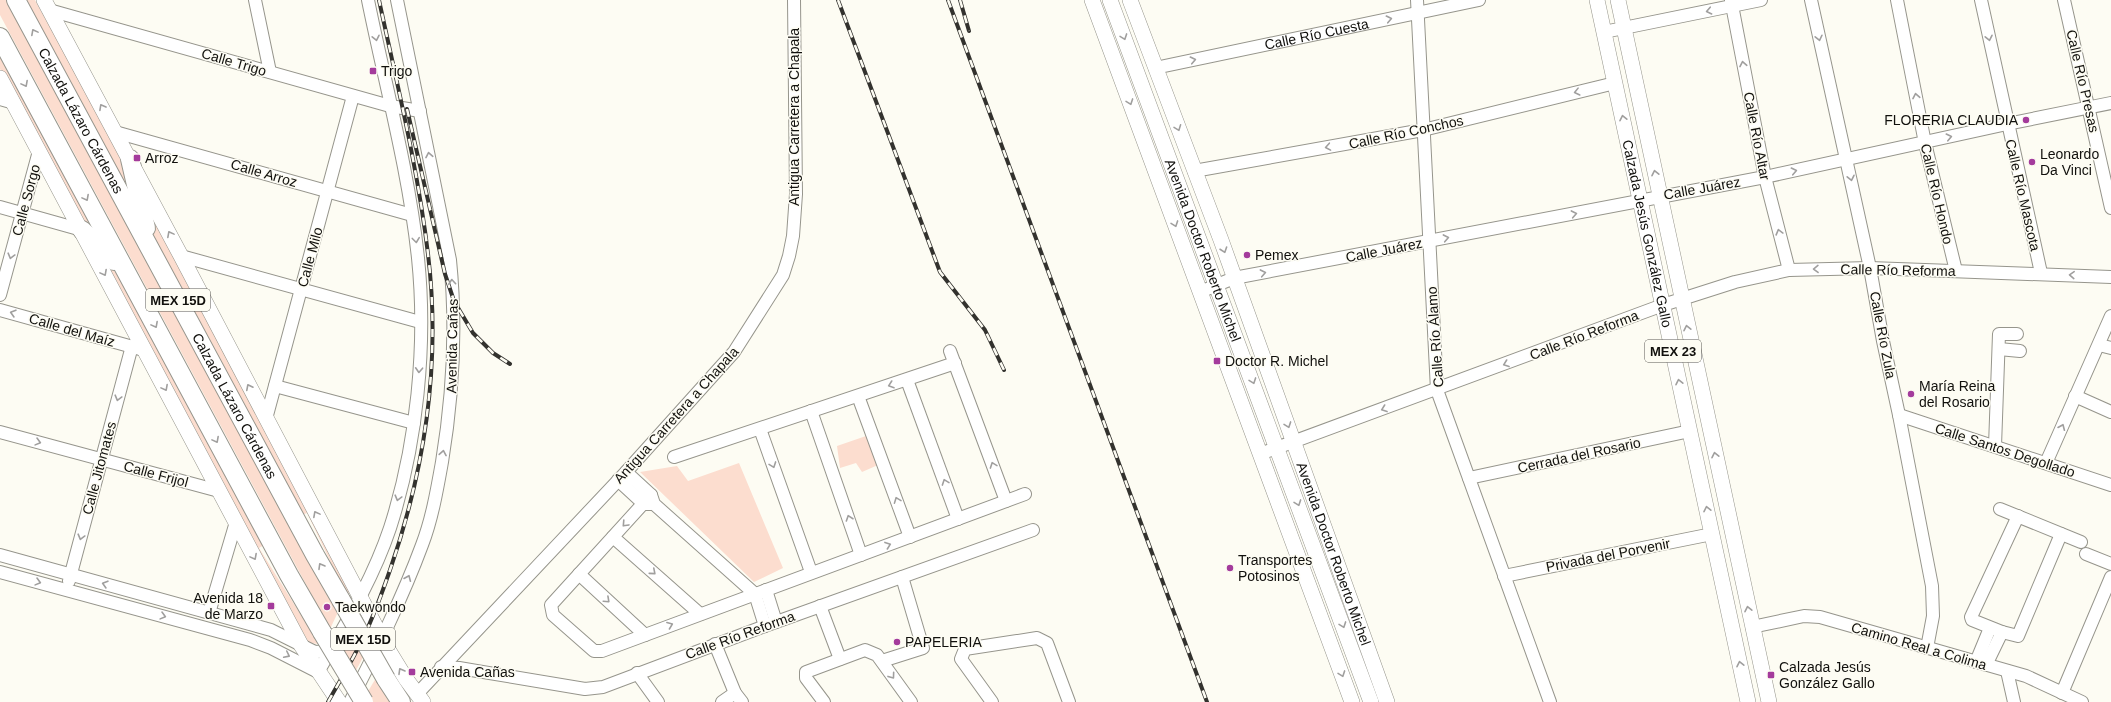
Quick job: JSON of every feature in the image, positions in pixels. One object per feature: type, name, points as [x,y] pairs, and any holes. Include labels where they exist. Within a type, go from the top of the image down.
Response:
[{"type":"highway","name":"Calzada Lázaro Cárdenas","points":[[16,0],[311,548],[386,679],[414,699]]},
{"type":"highway","name":"MEX 15D","points":[[0,37],[289,575],[364,702]]},
{"type":"highway","points":[[130,159],[152,252]]},
{"type":"highway","points":[[82,230],[126,272]]},
{"type":"main road","name":"Avenida Doctor Roberto Michel","points":[[1092,0],[1352,702]]},
{"type":"main road","name":"Avenida Doctor Roberto Michel","points":[[1110,0],[1371,702]]},
{"type":"main road","name":"Avenida Doctor Roberto Michel","points":[[1130,0],[1234,278],[1387,702]]},
{"type":"main road","name":"Calzada Jesús González Gallo","points":[[1597,0],[1748,702]]},
{"type":"main road","name":"Calzada Jesús González Gallo","points":[[1618,0],[1681,300],[1769,702]]},
{"type":"main road","name":"Calzada Lázaro Cárdenas","points":[[46,5],[130,159],[382,638],[406,680],[414,699]]},
{"type":"main road","points":[[1122,80],[1138,75]]},
{"type":"main road","points":[[0,78],[7,101],[39,151],[82,230],[138,348],[236,522],[301,645],[339,702]]},
{"type":"main road","points":[[1178,181],[1202,192]]},
{"type":"street","points":[[255,0],[270,72]]},
{"type":"street","points":[[0,572],[250,640],[271,648],[318,672],[361,598],[390,528],[404,474],[414,423],[419,379],[420,322],[418,259],[412,215],[368,0]]},
{"type":"street","name":"Avenida Cañas","points":[[350,702],[382,638],[422,544],[438,485],[450,414],[453,378],[454,301],[450,260],[397,0]]},
{"type":"street","name":"Antigua Carretera a Chapala","points":[[414,699],[441,667],[622,476],[734,352],[783,275],[793,236],[796,194],[794,0]]},
{"type":"street","name":"Calle Río Álamo","points":[[1417,0],[1437,390],[1550,702]]},
{"type":"street","name":"Calle Río Cuesta","points":[[1155,68],[1479,0]]},
{"type":"street","points":[[1604,32],[1624,29],[1731,3],[1760,0]]},
{"type":"street","name":"Calle Río Zula","points":[[1811,0],[1870,268],[1934,600],[1931,633],[1927,648]]},
{"type":"street","name":"Calle Río Hondo","points":[[1897,0],[1925,143],[1956,271]]},
{"type":"street","name":"Calle Río Mascota","points":[[1981,0],[2041,274]]},
{"type":"street","name":"Calle Río Presas","points":[[2064,0],[2111,208]]},
{"type":"street","name":"Calle Río Altar","points":[[1731,3],[1765,177],[1789,270]]},
{"type":"street","name":"Calle Trigo","points":[[46,5],[353,96],[390,106],[420,111]]},
{"type":"street","name":"Calle Río Conchos","points":[[1194,172],[1423,130],[1615,83]]},
{"type":"street","name":"Calle Milo","points":[[266,419],[353,96]]},
{"type":"street","name":"Calle Juárez","points":[[1200,292],[1234,278],[1765,177],[2007,124],[2111,103]]},
{"type":"street","name":"Calle Arroz","points":[[115,132],[412,215]]},
{"type":"street","name":"Calle Sorgo","points":[[0,295],[39,151]]},
{"type":"street","points":[[0,207],[82,230]]},
{"type":"street","points":[[181,256],[420,322]]},
{"type":"street","name":"Calle Río Reforma","points":[[1260,454],[1437,390],[1663,305],[1735,282],[1789,270],[1870,268],[2111,277]]},
{"type":"street","name":"Calle del Maíz","points":[[0,310],[138,348]]},
{"type":"street","points":[[2046,463],[2075,396],[2105,346],[2111,316]]},
{"type":"street","points":[[1995,446],[1999,334],[2017,334]]},
{"type":"street","name":"Calle Jitomates","points":[[67,590],[102,459],[138,348]]},
{"type":"street","points":[[1999,349],[2020,351]]},
{"type":"street","points":[[950,351],[1006,501]]},
{"type":"street","points":[[674,458],[955,364]]},
{"type":"street","points":[[907,380],[958,519]]},
{"type":"street","points":[[275,386],[414,423]]},
{"type":"street","points":[[858,396],[910,536]]},
{"type":"street","points":[[2075,396],[2111,412]]},
{"type":"street","points":[[811,412],[861,555]]},
{"type":"street","name":"Calle Santos Degollado","points":[[1899,415],[2111,485]]},
{"type":"street","points":[[760,429],[812,572]]},
{"type":"street","name":"Cerrada del Rosario","points":[[1469,478],[1690,431]]},
{"type":"street","name":"Calle Frijol","points":[[0,432],[219,492]]},
{"type":"street","points":[[622,476],[760,592],[771,624]]},
{"type":"street","points":[[650,501],[613,537],[552,602],[550,611],[558,620],[590,649],[598,652],[1025,494]]},
{"type":"street","points":[[2000,509],[2081,542]]},
{"type":"street","points":[[2018,516],[1970,617],[1972,620],[1996,630],[2015,636],[2018,635],[2061,534]]},
{"type":"street","points":[[209,613],[236,522]]},
{"type":"street","name":"Calle Río Reforma","points":[[441,667],[459,668],[592,689],[1032,530]]},
{"type":"street","name":"Privada del Porvenir","points":[[1504,576],[1712,534]]},
{"type":"street","points":[[613,537],[700,614]]},
{"type":"street","points":[[2086,554],[2111,564]]},
{"type":"street","points":[[0,555],[271,630],[315,652],[330,651]]},
{"type":"street","points":[[579,574],[645,635]]},
{"type":"street","points":[[882,662],[923,648],[902,577]]},
{"type":"street","points":[[2062,693],[2111,577]]},
{"type":"street","points":[[820,606],[840,659]]},
{"type":"street","name":"Camino Real a Colima","points":[[1752,627],[1812,615],[2026,676],[2082,702]]},
{"type":"street","points":[[1981,664],[1996,630]]},
{"type":"street","points":[[992,702],[961,658],[962,652],[968,647],[1037,638],[1044,641],[1069,702]]},
{"type":"street","points":[[715,644],[738,698],[722,702]]},
{"type":"street","points":[[824,702],[805,675],[809,670],[865,650],[872,651],[882,662],[911,702]]},
{"type":"street","points":[[2007,671],[2014,702]]},
{"type":"street","points":[[637,673],[658,702]]},
{"type":"shaded area","points":[[0,0],[12,0],[339,610],[330,629],[0,15]]},
{"type":"shaded area","points":[[22,0],[35,0],[123,160],[143,226]]},
{"type":"shaded area","points":[[0,47],[106,247],[81,219],[0,69]]},
{"type":"shaded area","points":[[147,202],[351,588],[347,596],[307,513],[302,515],[155,245]]},
{"type":"shaded area","points":[[102,260],[124,280],[267,543],[259,548],[319,644],[309,643],[256,549]]},
{"type":"shaded area","points":[[866,436],[878,465],[862,472],[856,463],[840,468],[837,446]]},
{"type":"shaded area","points":[[739,463],[783,568],[754,582],[640,472],[677,466],[688,481]]},
{"type":"shaded area","points":[[358,614],[373,639],[348,685],[334,662]]},
{"type":"shaded area","points":[[379,673],[395,702],[373,702],[367,693]]},
{"type":"railway","points":[[328,702],[363,639],[387,580],[413,493],[421,454],[431,374],[432,294],[424,222],[419,190],[379,0]]},
{"type":"railway","points":[[838,0],[940,272],[985,330],[1004,370]]},
{"type":"railway","points":[[948,0],[1207,702]]},
{"type":"railway","points":[[960,0],[969,31]]},
{"type":"railway","points":[[407,109],[445,274],[454,301],[473,333],[493,353],[510,364]]},
{"type":"place","name":"Trigo","points":[[373,71]]},
{"type":"place","name":"FLORERIA CLAUDIA","points":[[2026,120]]},
{"type":"place","name":"Arroz","points":[[137,158]]},
{"type":"place","name":"Leonardo Da Vinci","points":[[2032,162]]},
{"type":"place","name":"Pemex","points":[[1247,255]]},
{"type":"place","name":"Doctor R. Michel","points":[[1217,361]]},
{"type":"place","name":"María Reina del Rosario","points":[[1911,394]]},
{"type":"place","name":"Transportes Potosinos","points":[[1230,568]]},
{"type":"place","name":"Avenida 18 de Marzo","points":[[271,606]]},
{"type":"place","name":"Taekwondo","points":[[327,607]]},
{"type":"place","name":"PAPELERIA","points":[[897,642]]},
{"type":"place","name":"Avenida Cañas","points":[[412,672]]},
{"type":"place","name":"Calzada Jesús González Gallo","points":[[1771,675]]}]
